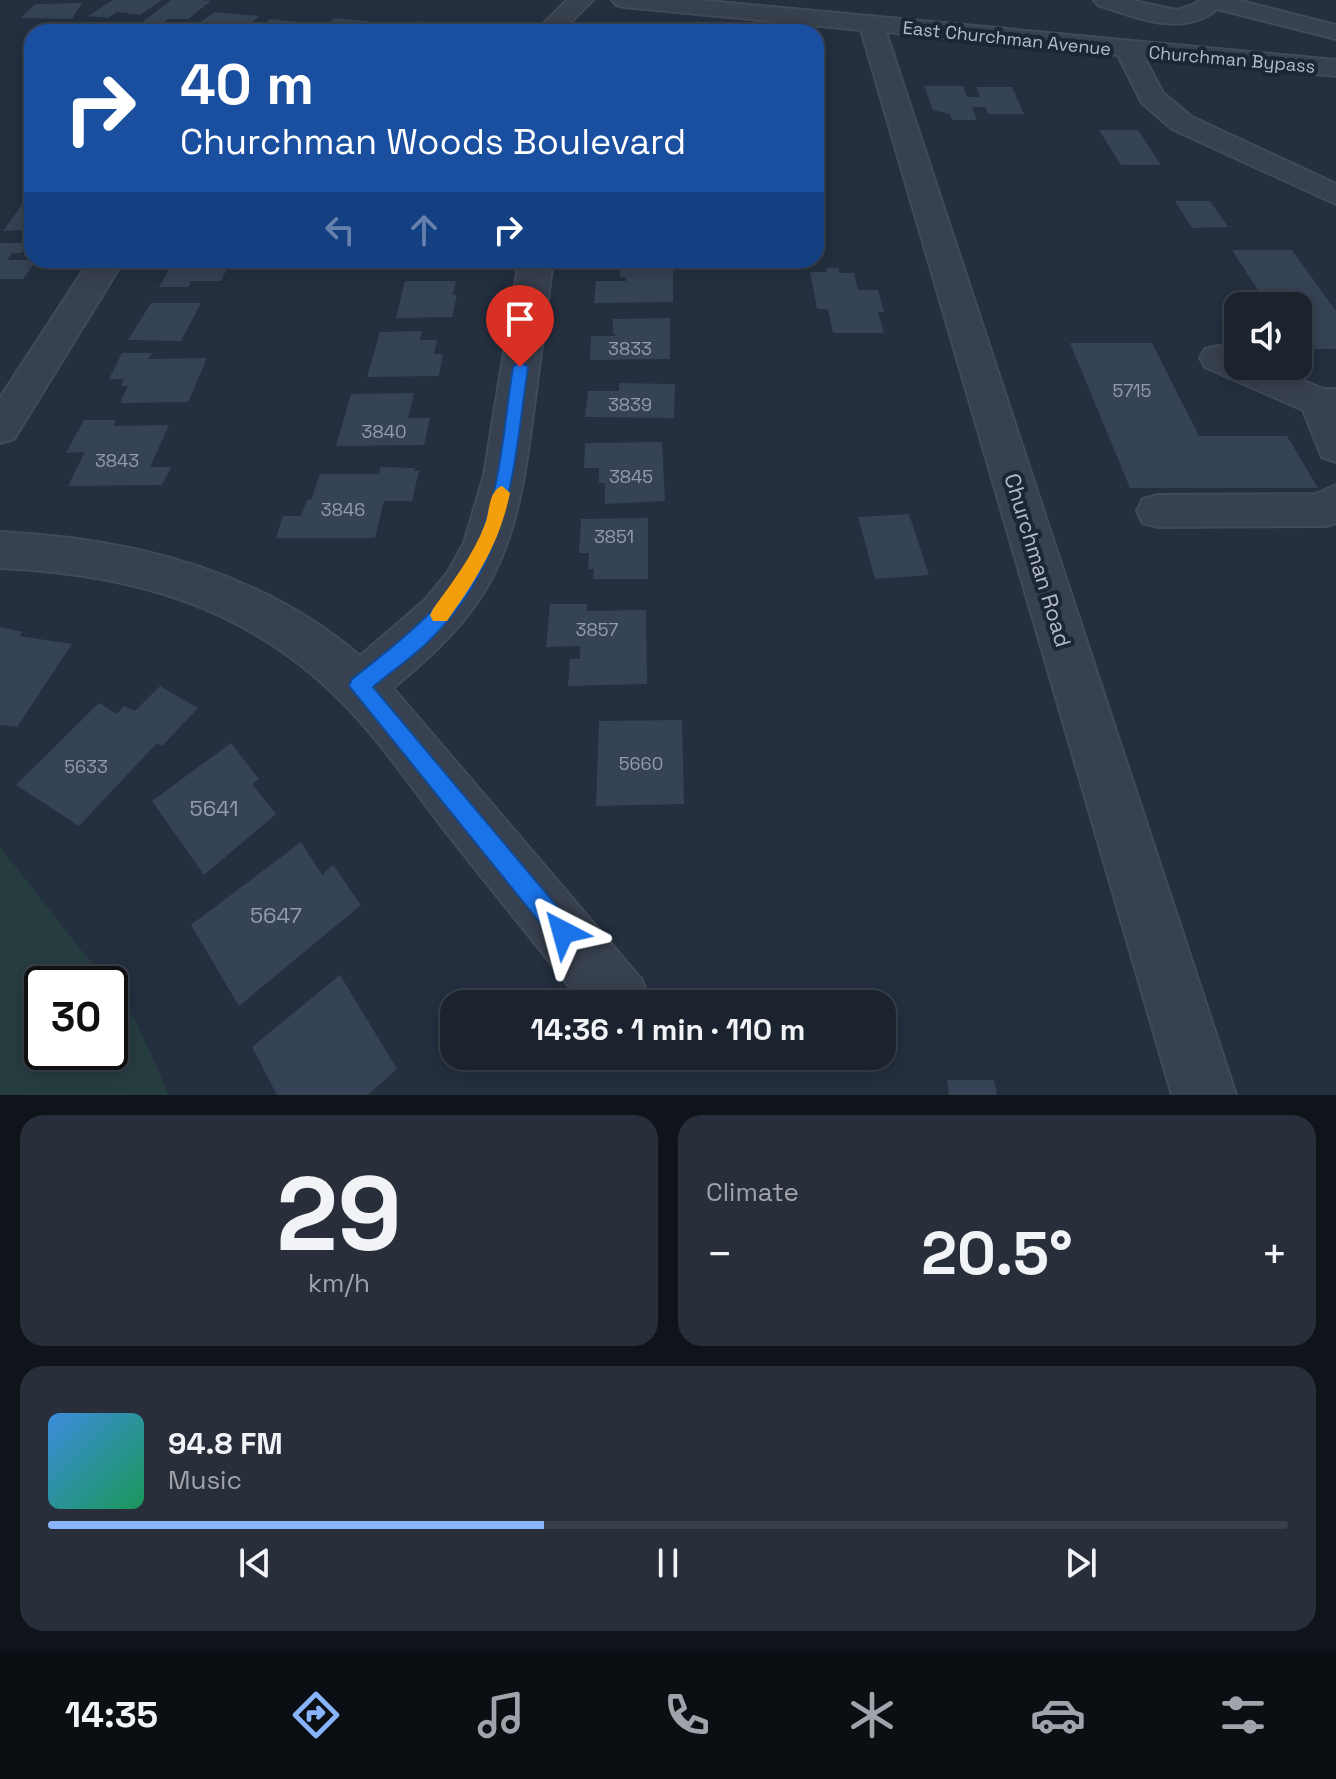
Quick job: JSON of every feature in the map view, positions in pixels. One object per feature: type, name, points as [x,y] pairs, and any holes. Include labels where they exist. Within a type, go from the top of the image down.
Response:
[{"type":"street","points":[[535,23],[581,0]]},
{"type":"street","name":"East Churchman Avenue","points":[[624,0],[1128,50],[1152,97],[1182,123],[1336,195]]},
{"type":"street","points":[[1106,0],[1181,18],[1198,15],[1213,1],[1336,32]]},
{"type":"street","name":"Churchman Road","points":[[871,24],[1204,1095]]},
{"type":"street","name":"Churchman Bypass","points":[[1128,50],[1336,68]]},
{"type":"street","points":[[0,429],[102,268]]},
{"type":"street","points":[[359,686],[414,643],[432,624],[465,583],[488,541],[504,483],[535,270]]},
{"type":"street","points":[[1218,358],[1327,402],[1336,447]]},
{"type":"street","points":[[1158,511],[1326,510],[1336,501]]},
{"type":"street","points":[[0,550],[88,556],[137,564],[182,578],[275,621],[339,667],[359,686],[610,990]]},
{"type":"green space","points":[[0,847],[94,966],[24,966],[24,1070],[128,1070],[128,1010],[135,1019],[169,1095],[0,1095]]},
{"type":"building","points":[[113,0],[162,0],[140,15],[117,12],[108,18],[88,16]]},
{"type":"building","points":[[171,0],[211,1],[188,19],[168,19],[161,24],[141,23]]},
{"type":"building","points":[[82,3],[72,19],[21,18],[35,4]]},
{"type":"building","points":[[215,12],[259,16],[250,24],[197,24]]},
{"type":"building","points":[[335,18],[375,22],[373,24],[328,24]]},
{"type":"building","points":[[270,19],[308,23],[307,24],[265,24]]},
{"type":"building","points":[[924,86],[963,86],[967,97],[980,97],[976,87],[1012,87],[1024,114],[988,114],[985,107],[972,107],[977,120],[952,120],[950,114],[933,110]]},
{"type":"building","points":[[1099,130],[1138,130],[1161,165],[1121,165]]},
{"type":"building","points":[[1175,201],[1210,201],[1228,227],[1192,228]]},
{"type":"building","points":[[24,202],[24,230],[3,231]]},
{"type":"building","points":[[0,243],[24,243],[21,253],[12,253],[7,260],[24,260],[24,268],[31,268],[23,279],[0,279]]},
{"type":"building","points":[[1232,250],[1292,250],[1336,311],[1336,349],[1312,349],[1312,292],[1259,292]]},
{"type":"building","points":[[170,268],[227,268],[221,281],[191,281],[188,287],[159,287]]},
{"type":"building","points":[[620,268],[673,268],[673,302],[594,303],[596,281],[626,281],[626,277],[620,277]]},
{"type":"building","points":[[826,268],[838,268],[839,273],[854,273],[858,290],[878,290],[884,312],[878,312],[884,333],[833,333],[828,309],[817,309],[810,272],[827,272]]},
{"type":"building","points":[[405,281],[456,281],[453,295],[457,295],[452,317],[396,318]]},
{"type":"building","points":[[151,303],[201,303],[181,341],[128,340]]},
{"type":"building","points":[[670,318],[670,359],[590,360],[591,336],[617,336],[613,333],[613,319]]},
{"type":"building","points":[[422,331],[420,340],[437,340],[434,354],[443,354],[439,376],[367,377],[380,332]]},
{"type":"building","points":[[1070,343],[1152,343],[1199,436],[1287,436],[1318,488],[1130,488]]},
{"type":"building","points":[[122,353],[152,353],[148,359],[207,358],[188,402],[120,403],[128,386],[121,386],[124,379],[109,379]]},
{"type":"building","points":[[619,383],[675,384],[674,418],[585,417],[588,391],[619,391]]},
{"type":"building","points":[[414,393],[408,418],[430,418],[424,445],[336,446],[351,394]]},
{"type":"building","points":[[84,420],[116,420],[113,426],[169,425],[150,467],[171,467],[162,485],[68,486],[85,452],[66,453]]},
{"type":"building","points":[[662,442],[665,501],[605,504],[605,483],[599,483],[599,468],[584,468],[585,443]]},
{"type":"building","points":[[380,467],[415,468],[414,471],[419,471],[412,501],[384,501],[375,538],[276,538],[283,516],[301,516],[307,500],[311,500],[320,474],[379,474]]},
{"type":"building","points":[[909,514],[929,575],[875,579],[858,517]]},
{"type":"building","points":[[648,518],[648,579],[593,579],[594,569],[588,569],[589,553],[579,553],[581,519]]},
{"type":"building","points":[[550,604],[587,604],[587,611],[646,610],[647,684],[568,686],[570,659],[580,659],[580,646],[546,647]]},
{"type":"building","points":[[0,627],[23,632],[19,636],[72,644],[17,727],[0,725]]},
{"type":"building","points":[[160,686],[198,708],[162,746],[157,743],[79,826],[16,785],[99,703],[117,714],[124,706],[135,711]]},
{"type":"building","points":[[682,720],[684,804],[596,806],[599,721]]},
{"type":"building","points":[[231,743],[259,779],[252,784],[276,814],[204,875],[152,801]]},
{"type":"building","points":[[301,842],[322,875],[333,865],[361,905],[239,1006],[191,925]]},
{"type":"building","points":[[340,975],[397,1069],[368,1095],[277,1095],[252,1047]]},
{"type":"building","points":[[947,1080],[994,1080],[997,1095],[949,1095]]},
{"type":"slow traffic","points":[[440,615],[478,561],[488,541],[502,493]]},
{"type":"route","points":[[520,367],[501,497],[488,541],[478,561],[457,594],[423,634],[359,686],[563,932]]}]
